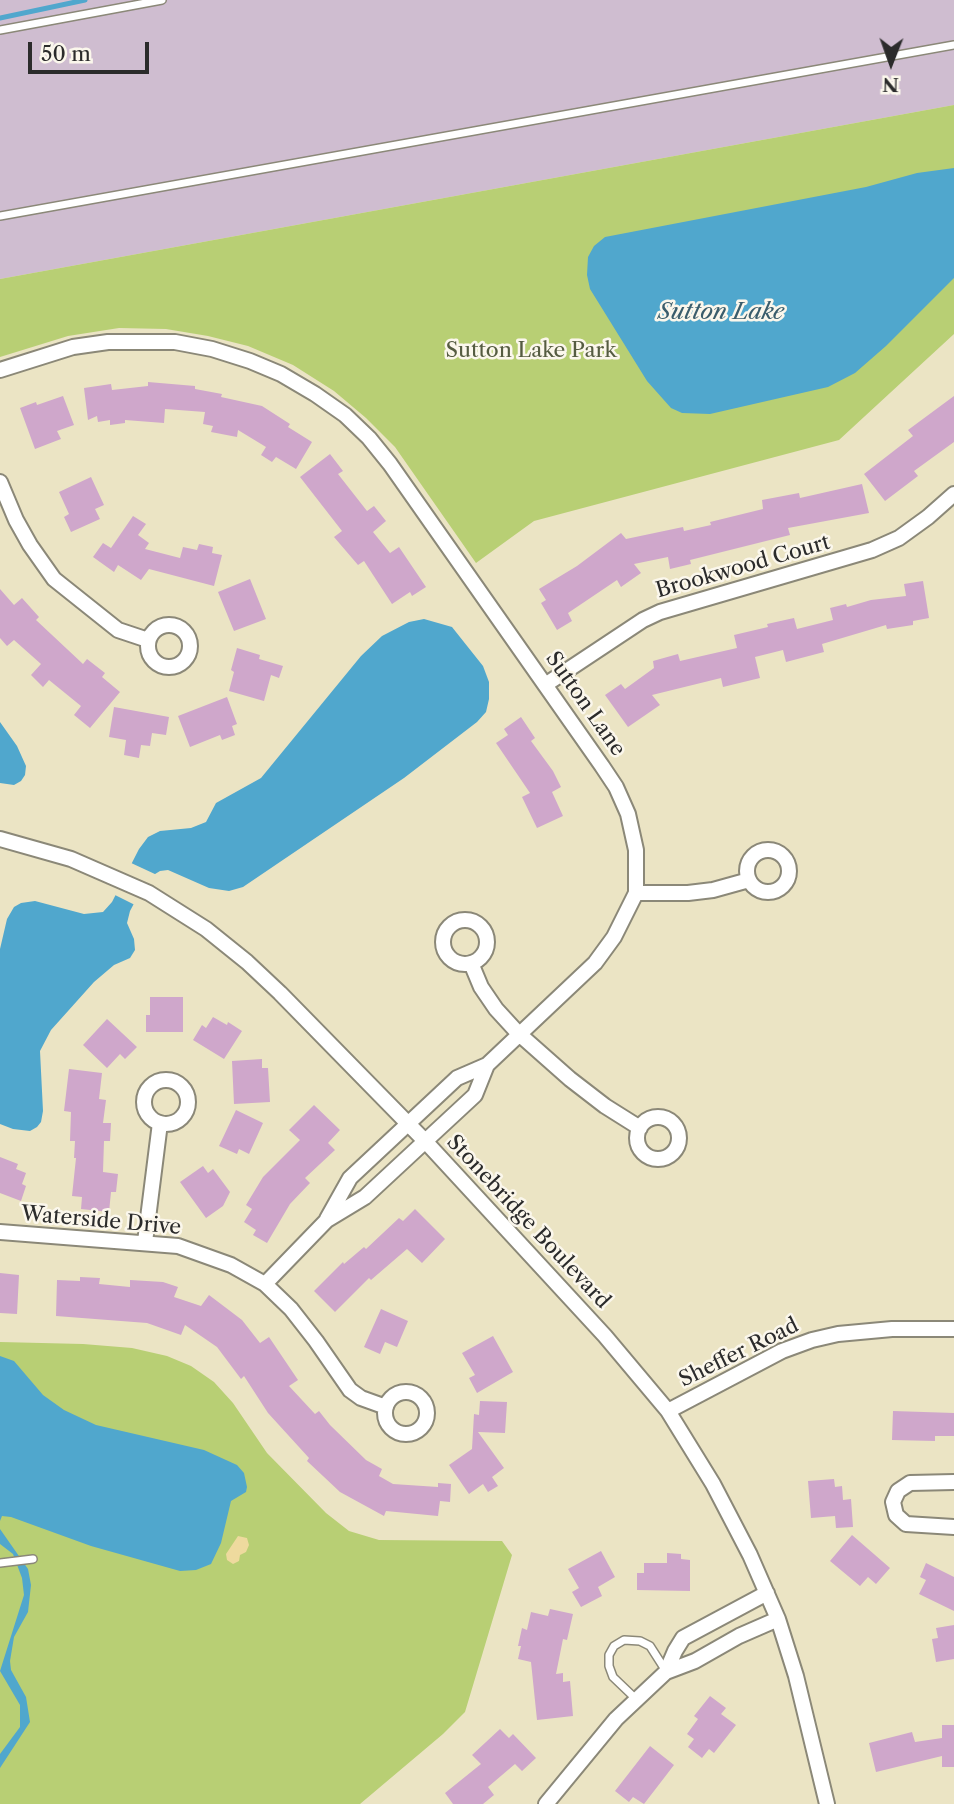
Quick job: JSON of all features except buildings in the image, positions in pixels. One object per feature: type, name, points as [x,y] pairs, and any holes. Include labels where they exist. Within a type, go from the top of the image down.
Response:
[{"type":"street","name":"Sutton Lane","points":[[0,370],[73,347],[108,342],[175,342],[212,349],[250,361],[281,374],[335,408],[369,438],[410,490],[602,766],[622,798],[633,833],[636,893],[614,937],[595,963],[487,1065],[475,1095],[365,1197],[327,1220],[265,1284]]},
{"type":"street","points":[[0,482],[25,537],[54,579],[118,630],[148,640]]},
{"type":"street","name":"Brookwood Court","points":[[545,685],[643,620],[660,612],[872,550],[899,538],[954,494]]},
{"type":"street","name":"Stonebridge Boulevard","points":[[0,839],[71,859],[119,879],[206,929],[247,962],[426,1142],[605,1336],[668,1411],[726,1507],[767,1593],[778,1619],[804,1707],[827,1804]]},
{"type":"street","points":[[636,893],[701,892],[750,880]]},
{"type":"street","points":[[471,963],[481,987],[496,1009],[519,1033],[570,1079],[640,1128]]},
{"type":"street","points":[[327,1220],[350,1178],[457,1078],[487,1065]]},
{"type":"street","points":[[145,1242],[160,1123]]},
{"type":"street","name":"Waterside Drive","points":[[0,1232],[178,1246],[231,1265],[265,1284],[291,1309],[350,1390],[360,1398],[386,1407]]},
{"type":"street","name":"Sheffer Road","points":[[668,1411],[782,1351],[812,1340],[878,1330],[954,1329]]},
{"type":"street","points":[[954,1482],[910,1483],[898,1491],[893,1502],[896,1515],[906,1524],[954,1527]]},
{"type":"street","points":[[666,1672],[683,1638],[767,1593]]},
{"type":"street","points":[[546,1804],[616,1719],[666,1672],[695,1661],[739,1636],[778,1619]]},
{"type":"lane","points":[[0,30],[162,0]]},
{"type":"lane","points":[[0,216],[954,45]]},
{"type":"lane","points":[[4,1562],[32,1559]]},
{"type":"lane","points":[[636,1699],[614,1677],[609,1666],[609,1655],[614,1646],[624,1640],[640,1641],[650,1646],[666,1672]]},
{"type":"shaded area","points":[[0,0],[954,0],[954,105],[0,279]]},
{"type":"green space","name":"Sutton Lake Park","points":[[954,105],[954,334],[839,440],[534,521],[476,563],[395,447],[334,391],[293,365],[248,346],[166,329],[119,328],[68,336],[0,357],[0,279]]},
{"type":"green space","points":[[0,1342],[132,1348],[167,1356],[191,1366],[214,1382],[233,1403],[267,1453],[326,1513],[349,1531],[379,1540],[502,1541],[512,1555],[465,1712],[360,1804],[0,1804]]},
{"type":"sand","points":[[238,1536],[247,1538],[249,1545],[246,1552],[240,1555],[239,1561],[233,1564],[227,1560],[226,1554]]},
{"type":"water","name":"Sutton Lake","points":[[954,168],[954,278],[855,373],[828,387],[710,414],[682,413],[671,408],[647,381],[590,289],[587,275],[588,257],[594,246],[605,237],[866,187],[917,173]]},
{"type":"water","points":[[424,619],[452,627],[483,666],[489,682],[486,712],[477,722],[404,778],[243,887],[229,891],[209,888],[168,870],[160,871],[147,879],[130,911],[127,923],[134,939],[135,950],[130,958],[114,965],[94,982],[51,1030],[40,1051],[43,1111],[41,1122],[30,1131],[0,1124],[0,949],[7,919],[14,907],[35,901],[84,914],[103,912],[112,902],[148,837],[160,831],[191,828],[206,822],[216,803],[261,778],[361,656],[382,636],[409,622]]},
{"type":"water","points":[[0,722],[17,746],[26,766],[25,775],[14,785],[0,783]]},
{"type":"water","points":[[0,1356],[14,1361],[43,1395],[64,1410],[96,1425],[204,1450],[237,1465],[244,1473],[246,1492],[231,1501],[221,1543],[211,1564],[196,1570],[180,1571],[91,1546],[11,1517],[2,1516],[0,1521]]},
{"type":"water","points":[[0,1529],[28,1569],[31,1585],[28,1612],[14,1637],[10,1661],[11,1670],[26,1697],[30,1722],[0,1768],[0,1754],[20,1727],[20,1705],[0,1671],[24,1595],[22,1578],[13,1554],[0,1544]]},
{"type":"pier","points":[[129,862],[157,875],[137,906],[113,894]]},
{"type":"waterway","points":[[0,18],[85,0]]}]
